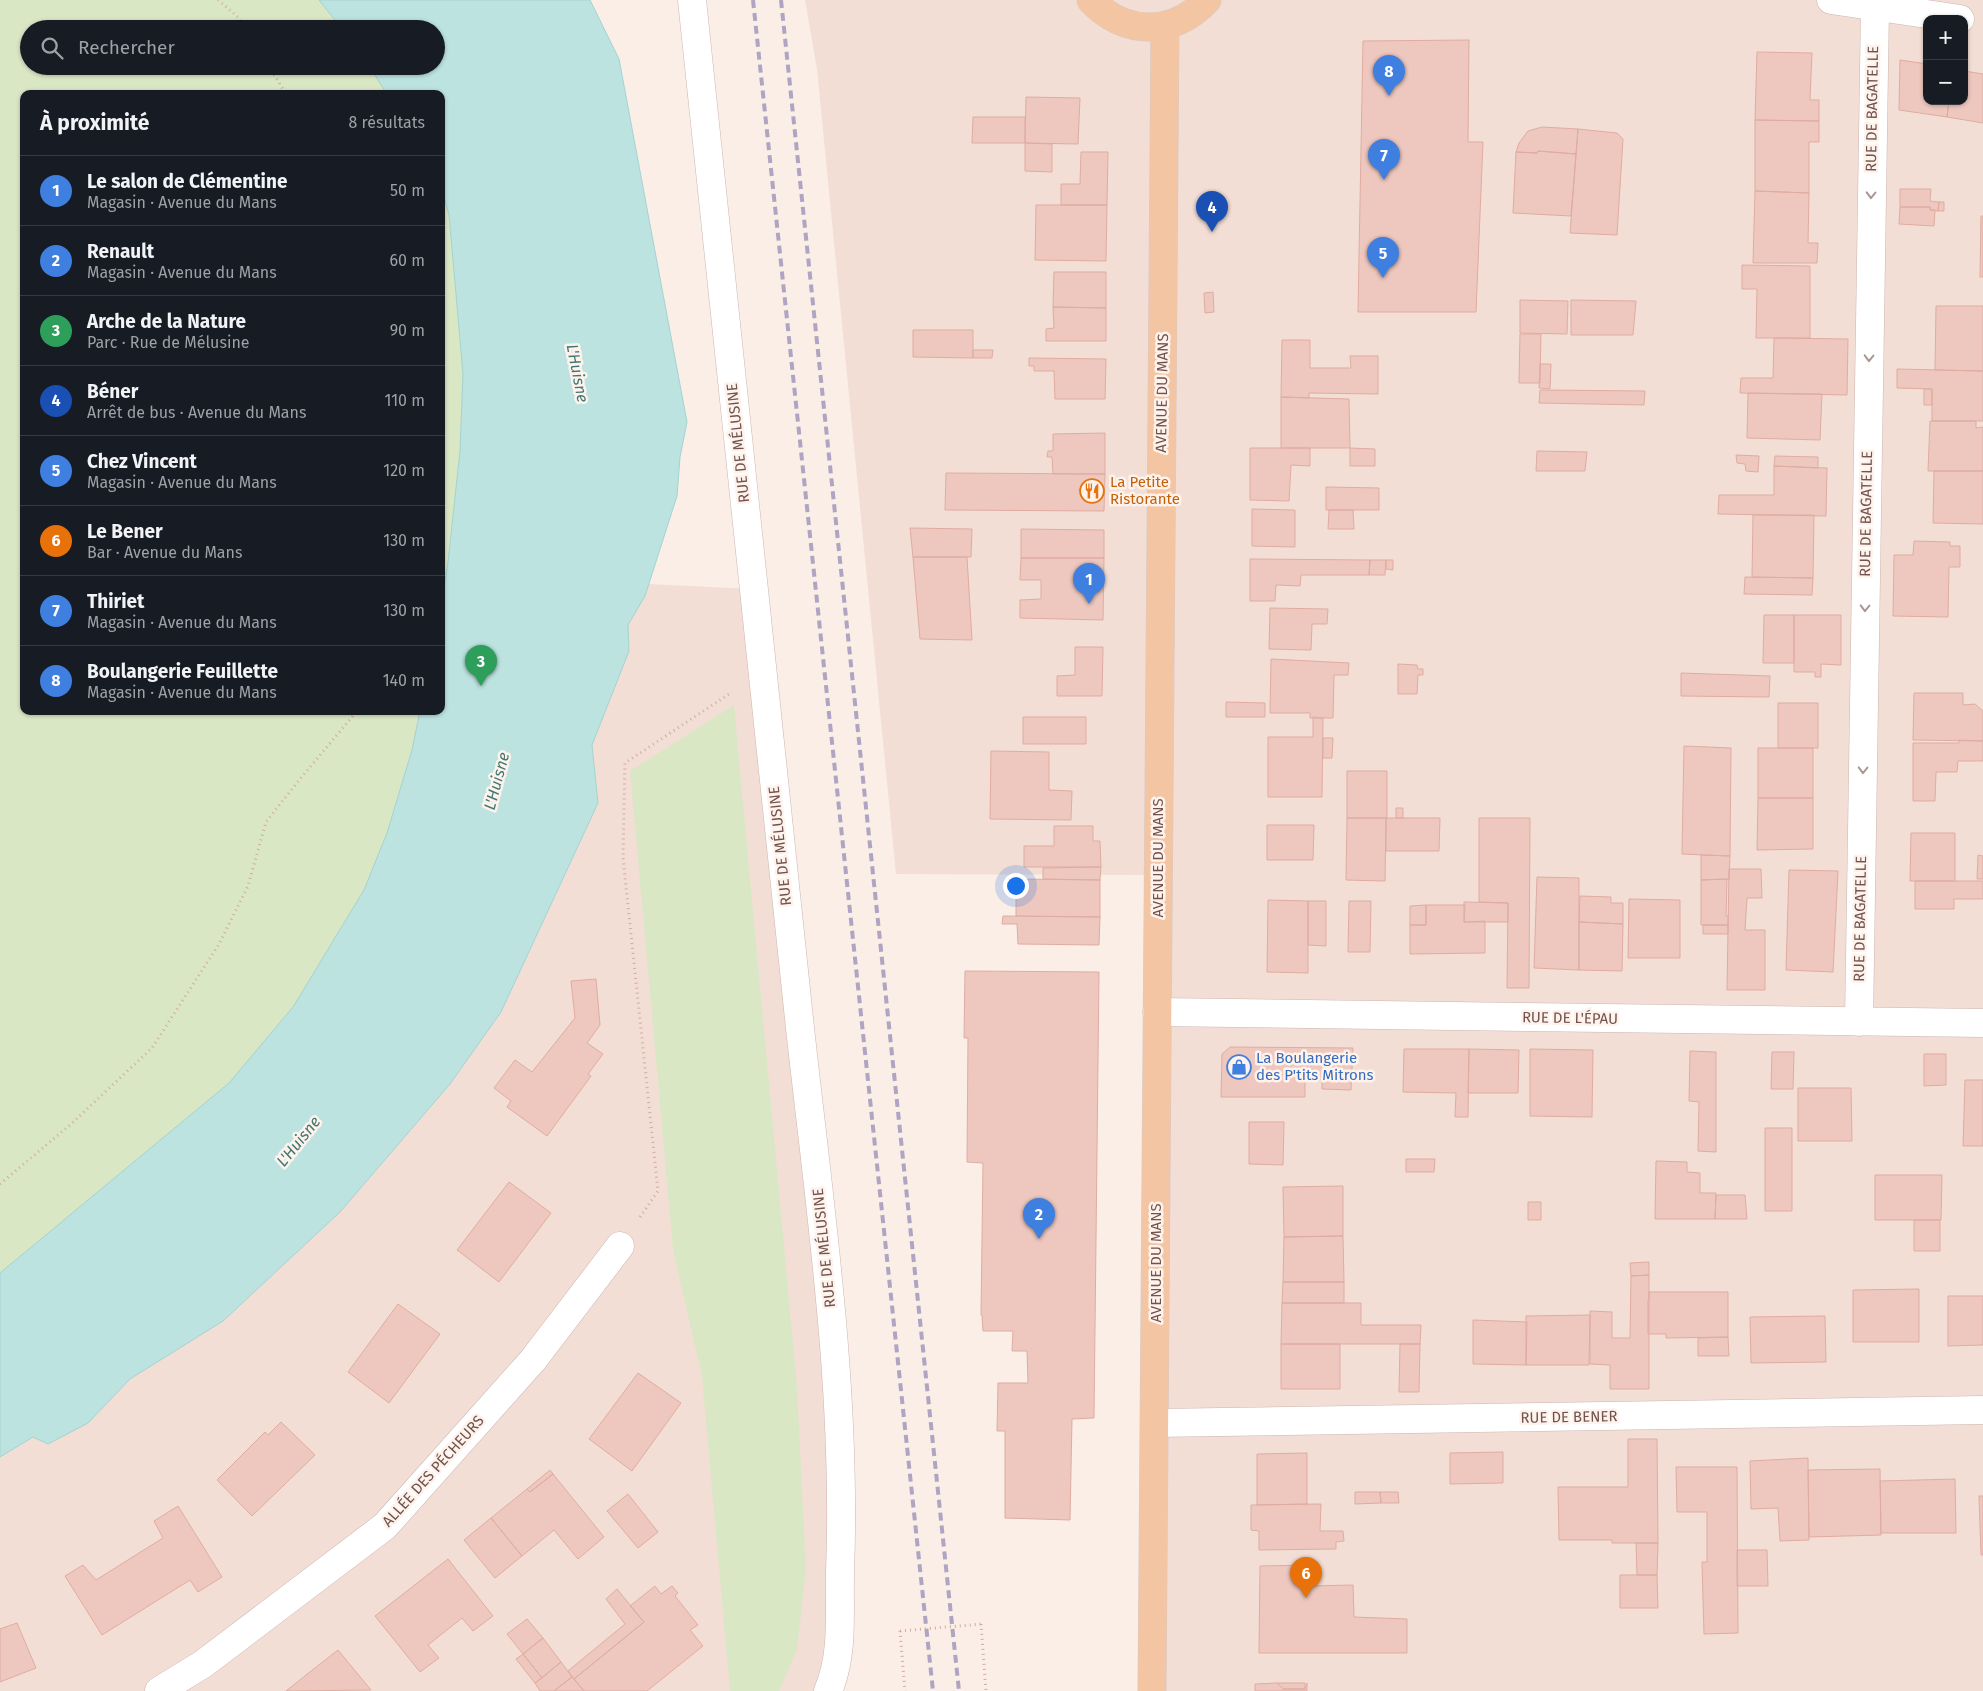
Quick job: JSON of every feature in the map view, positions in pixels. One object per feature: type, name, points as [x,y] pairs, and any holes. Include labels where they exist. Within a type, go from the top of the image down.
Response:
[{"type":"main road","points":[[1091,0],[1101,11],[1121,22],[1143,28],[1165,26],[1185,18],[1207,0]]},
{"type":"main road","name":"AVENUE DU MANS","points":[[1152,1691],[1165,26]]},
{"type":"street","name":"RUE DE MÉLUSINE","points":[[692,0],[760,672],[832,1314],[842,1526],[839,1650],[828,1691]]},
{"type":"street","points":[[1831,0],[1932,15]]},
{"type":"street","name":"RUE DE BAGATELLE","points":[[1859,1022],[1875,7]]},
{"type":"street","points":[[1968,20],[1983,22]]},
{"type":"street","name":"RUE DE L'ÉPAU","points":[[1158,1012],[1983,1023]]},
{"type":"street","name":"ALLÉE DES PÉCHEURS","points":[[159,1691],[203,1664],[385,1526],[533,1360],[620,1246]]},
{"type":"street","name":"RUE DE BENER","points":[[1155,1423],[1983,1410]]},
{"type":"path","points":[[218,0],[240,20]]},
{"type":"path","points":[[274,75],[284,90]]},
{"type":"path","points":[[620,1246],[658,1192],[623,858],[625,764],[760,672]]},
{"type":"path","points":[[0,1184],[70,1125],[152,1048],[219,944],[248,886],[266,822],[354,715]]},
{"type":"path","points":[[905,1691],[900,1631],[981,1624],[986,1691]]},
{"type":"shaded area","points":[[805,0],[1983,0],[1983,1691],[1152,1691],[1158,875],[896,874],[817,69]]},
{"type":"shaded area","points":[[648,584],[753,589],[832,1314],[828,1691],[0,1691],[0,1457],[33,1437],[88,1423],[130,1379],[223,1321],[340,1212],[450,1084],[501,1012],[598,803],[592,745],[629,651],[628,625],[645,596]]},
{"type":"green space","points":[[0,0],[473,0],[451,953],[0,1392]]},
{"type":"green space","points":[[734,705],[797,1386],[806,1569],[797,1650],[779,1691],[730,1691],[702,1377],[673,1250],[630,771]]},
{"type":"water","name":"L'Huisne","points":[[319,0],[590,0],[619,59],[687,422],[680,457],[677,496],[645,596],[628,625],[629,651],[592,745],[598,803],[501,1012],[450,1084],[340,1212],[223,1321],[130,1379],[88,1423],[48,1444],[33,1437],[0,1457],[0,1273],[229,1083],[293,1007],[364,890],[387,833],[412,750],[419,715],[445,715],[445,581],[460,451],[463,374],[449,215],[445,200],[445,90],[384,90],[375,75],[445,75],[445,20],[335,20]]},
{"type":"building","points":[[1469,40],[1468,142],[1483,142],[1476,312],[1358,312],[1363,41]]},
{"type":"building","points":[[1757,52],[1812,53],[1810,100],[1819,100],[1819,121],[1755,120]]},
{"type":"building","points":[[1900,60],[1923,63],[1923,105],[1948,105],[1947,117],[1899,110]]},
{"type":"building","points":[[1968,72],[1983,74],[1983,123],[1947,117],[1948,105],[1968,105]]},
{"type":"building","points":[[1026,97],[1080,98],[1078,144],[1025,143]]},
{"type":"building","points":[[973,117],[1025,117],[1025,143],[972,143]]},
{"type":"building","points":[[1755,120],[1819,121],[1819,142],[1809,142],[1809,193],[1755,191]]},
{"type":"building","points":[[1542,127],[1578,129],[1576,154],[1538,151],[1537,153],[1516,152],[1519,143],[1528,131]]},
{"type":"building","points":[[1578,129],[1617,133],[1623,139],[1617,235],[1570,233]]},
{"type":"building","points":[[1025,143],[1052,144],[1052,172],[1025,171]]},
{"type":"building","points":[[1538,151],[1576,154],[1571,216],[1513,213],[1516,152],[1537,153]]},
{"type":"building","points":[[1081,152],[1108,152],[1107,205],[1061,205],[1061,184],[1080,184]]},
{"type":"building","points":[[1900,189],[1931,189],[1930,201],[1939,202],[1938,211],[1930,210],[1930,207],[1900,207]]},
{"type":"building","points":[[1755,191],[1809,193],[1808,243],[1818,243],[1817,263],[1753,263]]},
{"type":"building","points":[[1939,202],[1944,202],[1944,211],[1938,211]]},
{"type":"building","points":[[1036,205],[1107,205],[1106,261],[1035,260]]},
{"type":"building","points":[[1900,207],[1930,207],[1930,210],[1935,210],[1934,226],[1899,224]]},
{"type":"building","points":[[1981,216],[1983,216],[1983,277],[1980,277]]},
{"type":"building","points":[[1742,265],[1810,266],[1810,338],[1756,338],[1757,289],[1742,289]]},
{"type":"building","points":[[1054,272],[1106,272],[1106,308],[1053,307]]},
{"type":"building","points":[[1213,292],[1214,312],[1205,313],[1204,293]]},
{"type":"building","points":[[1520,300],[1568,301],[1567,334],[1520,333]]},
{"type":"building","points":[[1571,300],[1636,301],[1633,335],[1571,335]]},
{"type":"building","points":[[1936,306],[1983,306],[1983,371],[1935,370]]},
{"type":"building","points":[[1053,307],[1106,308],[1106,341],[1046,341],[1046,329],[1054,328]]},
{"type":"building","points":[[913,330],[973,330],[973,358],[913,357]]},
{"type":"building","points":[[1520,334],[1541,334],[1540,383],[1519,383]]},
{"type":"building","points":[[1774,338],[1848,339],[1847,395],[1740,393],[1741,378],[1773,378]]},
{"type":"building","points":[[1282,340],[1310,340],[1310,368],[1351,368],[1350,356],[1378,356],[1378,394],[1309,393],[1309,398],[1281,397]]},
{"type":"building","points":[[973,350],[993,350],[992,358],[973,358]]},
{"type":"building","points":[[1029,358],[1106,359],[1105,399],[1055,399],[1054,371],[1034,371],[1034,366],[1029,366]]},
{"type":"building","points":[[1540,364],[1551,364],[1550,389],[1539,388]]},
{"type":"building","points":[[1897,369],[1983,371],[1983,421],[1932,421],[1932,389],[1897,388]]},
{"type":"building","points":[[1924,389],[1932,389],[1932,405],[1924,405]]},
{"type":"building","points":[[1540,390],[1645,391],[1644,405],[1539,403]]},
{"type":"building","points":[[1748,393],[1822,394],[1820,440],[1747,438]]},
{"type":"building","points":[[1281,397],[1349,399],[1350,448],[1281,448]]},
{"type":"building","points":[[1930,421],[1976,421],[1976,428],[1983,427],[1983,471],[1928,471]]},
{"type":"building","points":[[1105,433],[1105,474],[1053,474],[1052,457],[1047,457],[1048,451],[1053,451],[1053,434]]},
{"type":"building","points":[[1250,448],[1310,448],[1310,466],[1291,465],[1289,501],[1250,500]]},
{"type":"building","points":[[1350,448],[1375,449],[1375,466],[1350,466]]},
{"type":"building","points":[[1537,451],[1587,452],[1585,471],[1536,471]]},
{"type":"building","points":[[1736,455],[1759,456],[1758,472],[1746,471],[1745,464],[1737,463]]},
{"type":"building","points":[[1775,456],[1818,457],[1818,468],[1774,466]]},
{"type":"building","points":[[1774,466],[1827,468],[1826,516],[1718,514],[1719,495],[1774,495]]},
{"type":"building","points":[[1934,471],[1983,471],[1983,524],[1933,523]]},
{"type":"building","points":[[946,473],[1105,474],[1104,511],[945,510]]},
{"type":"building","points":[[1326,487],[1379,488],[1379,510],[1326,510]]},
{"type":"building","points":[[1252,509],[1295,510],[1295,547],[1252,546]]},
{"type":"building","points":[[1329,510],[1353,510],[1354,529],[1328,529]]},
{"type":"building","points":[[1753,515],[1814,515],[1813,578],[1752,577]]},
{"type":"building","points":[[910,528],[972,529],[971,557],[913,557]]},
{"type":"building","points":[[1021,529],[1104,530],[1104,558],[1021,558]]},
{"type":"building","points":[[1914,541],[1950,542],[1950,546],[1960,546],[1960,567],[1949,567],[1948,617],[1893,616],[1894,555],[1913,555]]},
{"type":"building","points":[[913,557],[967,557],[972,640],[920,639]]},
{"type":"building","points":[[1021,558],[1104,558],[1103,620],[1020,618],[1020,600],[1041,599],[1041,580],[1020,580]]},
{"type":"building","points":[[1250,559],[1370,560],[1369,575],[1301,575],[1300,586],[1276,585],[1275,601],[1250,601]]},
{"type":"building","points":[[1370,560],[1386,560],[1385,575],[1369,575]]},
{"type":"building","points":[[1386,560],[1393,560],[1393,570],[1386,569]]},
{"type":"building","points":[[1745,577],[1813,578],[1812,595],[1744,594]]},
{"type":"building","points":[[1270,608],[1328,609],[1327,624],[1312,624],[1311,650],[1269,649]]},
{"type":"building","points":[[1764,615],[1794,615],[1794,663],[1763,663]]},
{"type":"building","points":[[1794,615],[1841,615],[1841,665],[1821,664],[1821,677],[1815,677],[1815,672],[1794,672]]},
{"type":"building","points":[[1075,647],[1103,647],[1102,696],[1057,696],[1057,676],[1075,675]]},
{"type":"building","points":[[1271,659],[1349,663],[1348,675],[1334,675],[1333,718],[1310,718],[1310,713],[1270,713]]},
{"type":"building","points":[[1398,664],[1417,665],[1418,669],[1423,669],[1423,675],[1418,675],[1417,694],[1398,694]]},
{"type":"building","points":[[1681,673],[1770,676],[1769,697],[1681,696]]},
{"type":"building","points":[[1914,693],[1963,693],[1963,705],[1975,704],[1983,711],[1983,741],[1913,740]]},
{"type":"building","points":[[1226,702],[1265,703],[1265,717],[1226,717]]},
{"type":"building","points":[[1778,703],[1818,703],[1818,748],[1778,748]]},
{"type":"building","points":[[1023,717],[1086,717],[1086,744],[1023,744]]},
{"type":"building","points":[[1313,717],[1323,718],[1322,797],[1268,797],[1268,737],[1313,737]]},
{"type":"building","points":[[1323,738],[1333,738],[1332,758],[1323,758]]},
{"type":"building","points":[[1959,740],[1983,741],[1983,761],[1958,761],[1957,772],[1936,772],[1935,801],[1913,801],[1913,743],[1959,743]]},
{"type":"building","points":[[1684,746],[1731,748],[1730,856],[1682,854]]},
{"type":"building","points":[[1758,748],[1813,748],[1813,798],[1758,798]]},
{"type":"building","points":[[991,751],[1049,752],[1049,790],[1072,791],[1071,820],[990,819]]},
{"type":"building","points":[[1347,771],[1387,771],[1387,818],[1347,818]]},
{"type":"building","points":[[1758,798],[1813,798],[1813,849],[1757,850]]},
{"type":"building","points":[[1396,808],[1403,808],[1403,818],[1396,818]]},
{"type":"building","points":[[1347,818],[1386,818],[1385,881],[1346,880]]},
{"type":"building","points":[[1386,818],[1440,818],[1439,851],[1386,851]]},
{"type":"building","points":[[1479,818],[1530,818],[1529,988],[1507,988],[1508,903],[1479,902]]},
{"type":"building","points":[[1267,825],[1314,825],[1313,860],[1267,860]]},
{"type":"building","points":[[1054,826],[1093,826],[1093,841],[1100,841],[1101,867],[1024,867],[1024,846],[1054,846]]},
{"type":"building","points":[[1911,833],[1955,833],[1955,881],[1910,881]]},
{"type":"building","points":[[1701,855],[1730,856],[1729,879],[1701,880]]},
{"type":"building","points":[[1978,855],[1983,856],[1983,879],[1977,879]]},
{"type":"building","points":[[1101,867],[1100,880],[1043,879],[1043,868]]},
{"type":"building","points":[[1729,869],[1761,869],[1762,898],[1747,898],[1745,930],[1765,930],[1765,990],[1727,990]]},
{"type":"building","points":[[1789,870],[1838,871],[1833,972],[1786,970]]},
{"type":"building","points":[[1537,877],[1579,878],[1579,970],[1534,968]]},
{"type":"building","points":[[1016,879],[1100,880],[1100,917],[1016,916]]},
{"type":"building","points":[[1727,879],[1726,916],[1728,916],[1728,925],[1701,925],[1701,880]]},
{"type":"building","points":[[1915,881],[1983,881],[1983,899],[1954,899],[1954,909],[1915,909]]},
{"type":"building","points":[[1580,896],[1611,897],[1611,903],[1623,903],[1623,924],[1579,922]]},
{"type":"building","points":[[1629,899],[1680,900],[1680,958],[1628,958]]},
{"type":"building","points":[[1268,900],[1308,901],[1308,973],[1267,972]]},
{"type":"building","points":[[1308,901],[1326,901],[1326,946],[1308,945]]},
{"type":"building","points":[[1349,901],[1371,901],[1370,952],[1348,952]]},
{"type":"building","points":[[1464,902],[1508,903],[1508,922],[1464,922]]},
{"type":"building","points":[[1426,905],[1426,925],[1410,925],[1410,906]]},
{"type":"building","points":[[1426,905],[1465,905],[1464,922],[1485,921],[1485,953],[1410,954],[1410,925],[1426,925]]},
{"type":"building","points":[[1003,916],[1100,917],[1099,945],[1018,944],[1017,924],[1002,924]]},
{"type":"building","points":[[1579,922],[1623,924],[1622,971],[1579,970]]},
{"type":"building","points":[[1703,925],[1728,925],[1728,934],[1703,934]]},
{"type":"building","points":[[965,971],[1099,972],[1094,1418],[1072,1419],[1070,1520],[1005,1518],[1005,1431],[997,1431],[998,1383],[1028,1383],[1027,1351],[1012,1351],[1013,1331],[983,1331],[981,1315],[983,1163],[967,1162],[968,1038],[964,1038]]},
{"type":"building","points":[[596,979],[600,1025],[587,1043],[603,1054],[588,1074],[591,1076],[547,1136],[507,1107],[511,1101],[494,1088],[515,1060],[532,1072],[575,1018],[571,981]]},
{"type":"building","points":[[1230,1047],[1353,1048],[1351,1090],[1322,1089],[1322,1080],[1305,1078],[1305,1097],[1221,1097],[1222,1054]]},
{"type":"building","points":[[1404,1049],[1469,1049],[1468,1117],[1455,1117],[1456,1093],[1403,1092]]},
{"type":"building","points":[[1469,1049],[1519,1050],[1518,1093],[1468,1093]]},
{"type":"building","points":[[1530,1049],[1593,1050],[1592,1117],[1530,1116]]},
{"type":"building","points":[[1690,1051],[1716,1052],[1716,1152],[1698,1151],[1699,1102],[1689,1101]]},
{"type":"building","points":[[1772,1052],[1794,1052],[1793,1089],[1771,1089]]},
{"type":"building","points":[[1924,1054],[1946,1054],[1946,1085],[1924,1086]]},
{"type":"building","points":[[1965,1080],[1983,1080],[1983,1146],[1963,1146]]},
{"type":"building","points":[[1798,1088],[1851,1088],[1852,1141],[1798,1141]]},
{"type":"building","points":[[1249,1122],[1284,1122],[1283,1165],[1249,1164]]},
{"type":"building","points":[[1765,1128],[1792,1128],[1792,1211],[1765,1211]]},
{"type":"building","points":[[1406,1159],[1435,1159],[1434,1172],[1406,1172]]},
{"type":"building","points":[[1656,1161],[1687,1162],[1687,1172],[1700,1173],[1700,1193],[1716,1193],[1715,1219],[1655,1219]]},
{"type":"building","points":[[1875,1175],[1942,1175],[1941,1220],[1875,1220]]},
{"type":"building","points":[[509,1182],[551,1213],[499,1282],[457,1250]]},
{"type":"building","points":[[1343,1186],[1343,1236],[1284,1237],[1283,1187]]},
{"type":"building","points":[[1716,1195],[1745,1195],[1747,1219],[1715,1219]]},
{"type":"building","points":[[1528,1202],[1541,1202],[1541,1220],[1528,1220]]},
{"type":"building","points":[[1914,1220],[1940,1220],[1940,1251],[1914,1251]]},
{"type":"building","points":[[1343,1236],[1344,1282],[1283,1282],[1284,1237]]},
{"type":"building","points":[[1649,1262],[1649,1275],[1631,1276],[1630,1263]]},
{"type":"building","points":[[1649,1275],[1649,1389],[1610,1389],[1610,1365],[1590,1364],[1590,1311],[1612,1312],[1612,1338],[1630,1338],[1631,1276]]},
{"type":"building","points":[[1283,1282],[1344,1282],[1344,1303],[1282,1303]]},
{"type":"building","points":[[1919,1289],[1919,1342],[1853,1342],[1853,1290]]},
{"type":"building","points":[[1649,1292],[1728,1292],[1728,1337],[1666,1338],[1666,1334],[1648,1334]]},
{"type":"building","points":[[1948,1296],[1983,1296],[1983,1345],[1948,1346]]},
{"type":"building","points":[[1282,1303],[1361,1303],[1361,1325],[1421,1325],[1420,1344],[1281,1344]]},
{"type":"building","points":[[398,1304],[440,1334],[389,1403],[348,1372]]},
{"type":"building","points":[[1590,1315],[1589,1365],[1526,1365],[1526,1316]]},
{"type":"building","points":[[1825,1316],[1826,1362],[1751,1363],[1750,1317]]},
{"type":"building","points":[[1473,1320],[1527,1322],[1526,1365],[1473,1364]]},
{"type":"building","points":[[1728,1337],[1729,1356],[1698,1356],[1698,1338]]},
{"type":"building","points":[[1281,1344],[1340,1344],[1340,1389],[1281,1389]]},
{"type":"building","points":[[1400,1344],[1420,1344],[1419,1392],[1399,1392]]},
{"type":"building","points":[[638,1373],[681,1403],[632,1471],[589,1439]]},
{"type":"building","points":[[281,1422],[315,1455],[252,1516],[217,1480],[265,1432],[268,1435]]},
{"type":"building","points":[[1628,1439],[1657,1439],[1658,1543],[1612,1543],[1612,1540],[1559,1540],[1558,1487],[1628,1487]]},
{"type":"building","points":[[1503,1452],[1503,1483],[1450,1484],[1450,1453]]},
{"type":"building","points":[[1307,1453],[1307,1504],[1257,1505],[1257,1454]]},
{"type":"building","points":[[1808,1458],[1809,1540],[1780,1541],[1778,1508],[1751,1509],[1750,1461]]},
{"type":"building","points":[[1676,1467],[1737,1467],[1738,1633],[1704,1634],[1702,1562],[1707,1562],[1707,1512],[1677,1512]]},
{"type":"building","points":[[1880,1469],[1881,1535],[1809,1537],[1808,1470]]},
{"type":"building","points":[[550,1470],[553,1474],[530,1492],[527,1489]]},
{"type":"building","points":[[553,1474],[604,1537],[578,1559],[554,1530],[522,1556],[491,1518],[527,1489],[530,1492]]},
{"type":"building","points":[[1955,1479],[1956,1533],[1881,1533],[1880,1481]]},
{"type":"building","points":[[1355,1492],[1380,1492],[1381,1503],[1355,1504]]},
{"type":"building","points":[[1380,1492],[1398,1492],[1399,1503],[1381,1503]]},
{"type":"building","points":[[628,1494],[658,1532],[638,1548],[607,1511]]},
{"type":"building","points":[[1979,1496],[1983,1496],[1983,1555],[1981,1555]]},
{"type":"building","points":[[1321,1504],[1320,1531],[1343,1531],[1344,1541],[1336,1542],[1336,1549],[1259,1550],[1259,1531],[1251,1530],[1251,1505]]},
{"type":"building","points":[[178,1506],[222,1577],[198,1592],[190,1580],[102,1635],[65,1576],[83,1565],[96,1580],[163,1538],[154,1521]]},
{"type":"building","points":[[491,1518],[522,1556],[495,1578],[464,1540]]},
{"type":"building","points":[[1636,1543],[1658,1543],[1657,1575],[1637,1575]]},
{"type":"building","points":[[1737,1550],[1767,1550],[1768,1586],[1737,1586]]},
{"type":"building","points":[[448,1559],[493,1616],[473,1631],[462,1618],[428,1645],[439,1658],[420,1672],[375,1616]]},
{"type":"building","points":[[1308,1565],[1309,1586],[1353,1585],[1354,1617],[1407,1619],[1407,1653],[1259,1653],[1260,1566]]},
{"type":"building","points":[[1620,1575],[1657,1575],[1658,1608],[1620,1608]]},
{"type":"building","points":[[655,1586],[661,1594],[672,1586],[678,1593],[675,1596],[698,1625],[690,1630],[703,1646],[647,1691],[584,1691],[574,1679],[644,1622],[630,1606]]},
{"type":"building","points":[[617,1589],[644,1622],[574,1679],[568,1671],[625,1624],[606,1599]]},
{"type":"building","points":[[527,1619],[543,1638],[523,1654],[507,1634]]},
{"type":"building","points":[[17,1623],[36,1668],[0,1682],[0,1629]]},
{"type":"building","points":[[543,1638],[561,1662],[542,1678],[523,1654]]},
{"type":"building","points":[[338,1650],[371,1690],[286,1691],[306,1675]]},
{"type":"building","points":[[523,1654],[542,1678],[535,1683],[516,1659]]},
{"type":"building","points":[[561,1662],[572,1677],[554,1691],[540,1691],[535,1683]]},
{"type":"building","points":[[572,1677],[584,1691],[554,1691]]},
{"type":"building","points":[[1277,1683],[1283,1689],[1305,1689],[1307,1683],[1307,1691],[1255,1691],[1255,1684]]},
{"type":"building","points":[[1277,1683],[1305,1683],[1305,1689],[1283,1689]]},
{"type":"railway","points":[[753,0],[933,1691]]},
{"type":"railway","points":[[781,0],[959,1691]]},
{"type":"place","name":"Boulangerie Feuillette","points":[[1389,96]]},
{"type":"place","name":"Thiriet","points":[[1384,180]]},
{"type":"place","name":"Béner","points":[[1212,232]]},
{"type":"place","name":"Chez Vincent","points":[[1383,278]]},
{"type":"place","name":"La Petite Ristorante","points":[[1092,491]]},
{"type":"place","name":"Le salon de Clémentine","points":[[1089,604]]},
{"type":"place","name":"Arche de la Nature","points":[[481,686]]},
{"type":"place","name":"La Boulangerie des P'tits Mitrons","points":[[1239,1067]]},
{"type":"place","name":"Renault","points":[[1039,1239]]},
{"type":"place","name":"Le Bener","points":[[1306,1598]]}]
